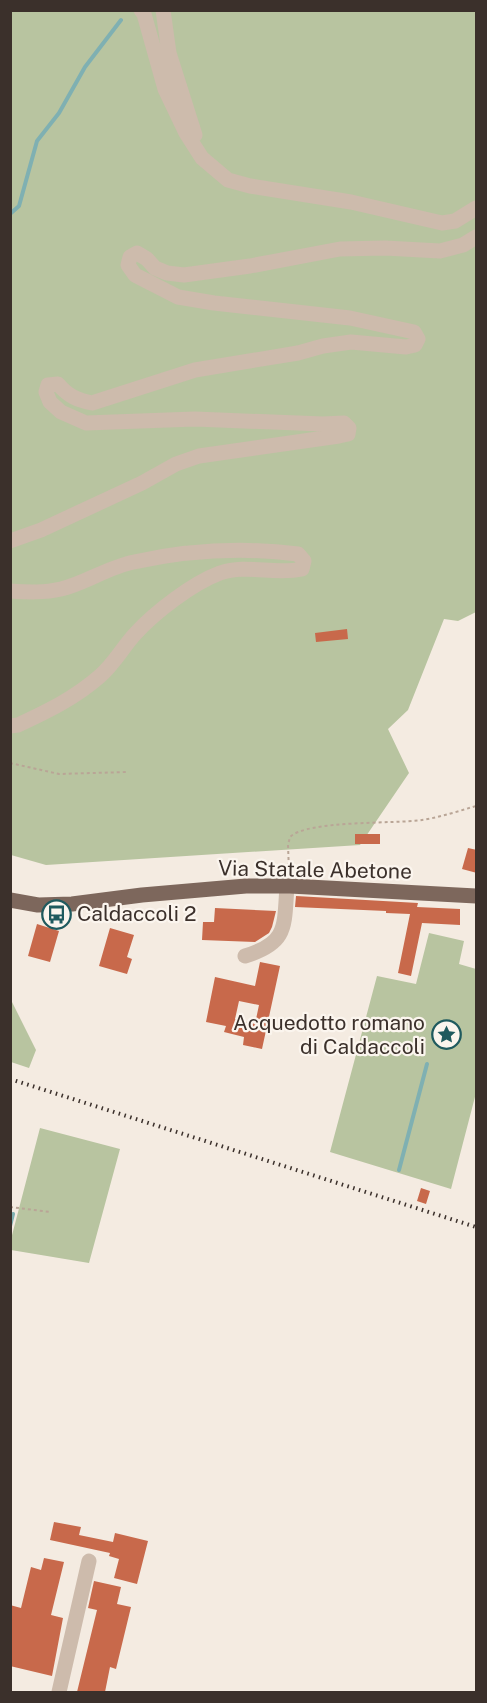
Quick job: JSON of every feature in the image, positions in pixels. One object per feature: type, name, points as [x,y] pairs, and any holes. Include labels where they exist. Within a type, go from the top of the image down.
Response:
[{"type":"main road","name":"Via Statale Abetone","points":[[10,900],[26,904],[52,905],[212,888],[288,886],[477,896]]},
{"type":"lane","points":[[141,10],[165,89],[186,133],[202,158],[228,180],[250,186],[351,202],[442,223],[455,221],[477,208]]},
{"type":"lane","points":[[163,10],[169,53],[202,158]]},
{"type":"lane","points":[[10,541],[50,526],[176,464],[199,456],[339,436],[348,434],[349,428],[344,423],[195,419],[86,423],[61,412],[50,402],[46,392],[48,385],[58,384],[64,392],[76,400],[92,403],[195,370],[351,342],[406,346],[415,345],[418,339],[414,332],[350,318],[178,297],[135,275],[128,266],[130,257],[138,253],[155,268],[167,273],[184,275],[250,266],[340,249],[440,250],[463,245],[477,237]]},
{"type":"lane","points":[[10,591],[33,592],[62,589],[132,562],[224,549],[266,550],[298,554],[304,561],[302,569],[291,571],[259,568],[221,573],[198,584],[136,633],[103,674],[82,692],[63,704],[18,725],[10,726]]},
{"type":"lane","points":[[245,956],[269,947],[277,941],[285,921],[288,886]]},
{"type":"lane","points":[[59,1692],[89,1561]]},
{"type":"path","points":[[10,763],[59,774],[127,772]]},
{"type":"path","points":[[288,886],[288,845],[290,837],[302,829],[421,820],[477,806]]},
{"type":"path","points":[[10,1207],[50,1212]]},
{"type":"green space","points":[[10,11],[476,11],[476,612],[458,621],[444,619],[408,710],[388,729],[409,773],[360,845],[46,865],[11,855]]},
{"type":"green space","points":[[429,933],[464,941],[459,964],[476,969],[476,1093],[451,1189],[330,1152],[377,976],[416,984]]},
{"type":"green space","points":[[11,1000],[36,1050],[29,1068],[11,1062]]},
{"type":"green space","points":[[40,1128],[120,1149],[89,1263],[11,1250],[11,1239]]},
{"type":"building","points":[[347,629],[348,639],[316,642],[315,633]]},
{"type":"building","points":[[355,834],[380,834],[380,844],[355,844]]},
{"type":"building","points":[[468,848],[477,850],[477,873],[462,869]]},
{"type":"building","points":[[296,896],[418,903],[417,907],[460,909],[460,925],[422,923],[411,976],[398,973],[410,914],[295,907]]},
{"type":"building","points":[[215,908],[276,911],[269,933],[255,942],[202,940],[203,922],[214,922]]},
{"type":"building","points":[[37,924],[59,931],[50,962],[28,956]]},
{"type":"building","points":[[110,928],[134,935],[127,957],[132,959],[127,974],[99,966]]},
{"type":"building","points":[[260,962],[280,966],[262,1049],[243,1045],[244,1037],[224,1032],[226,1026],[206,1022],[215,977],[255,986]],"holes":[[[239,1001],[259,1005],[255,1024],[235,1019]]]},
{"type":"building","points":[[421,1188],[430,1191],[426,1204],[417,1201]]},
{"type":"building","points":[[54,1522],[81,1527],[79,1535],[113,1542],[115,1533],[148,1541],[137,1584],[114,1578],[119,1559],[109,1556],[110,1553],[50,1540]]},
{"type":"building","points":[[44,1558],[64,1562],[51,1615],[63,1618],[52,1676],[10,1666],[10,1605],[21,1608],[31,1567],[41,1570]]},
{"type":"building","points":[[94,1581],[121,1587],[117,1604],[131,1607],[116,1669],[110,1667],[105,1692],[77,1692],[97,1610],[88,1608]]},
{"type":"waterway","points":[[10,214],[19,206],[37,141],[59,113],[85,67],[121,20]]},
{"type":"waterway","points":[[399,1170],[427,1064]]},
{"type":"waterway","points":[[10,1226],[13,1214]]},
{"type":"railway","points":[[10,1079],[476,1227]]},
{"type":"place","name":"Caldaccoli 2","points":[[56,914]]},
{"type":"place","name":"Acquedotto romano di Caldaccoli","points":[[446,1035]]}]
